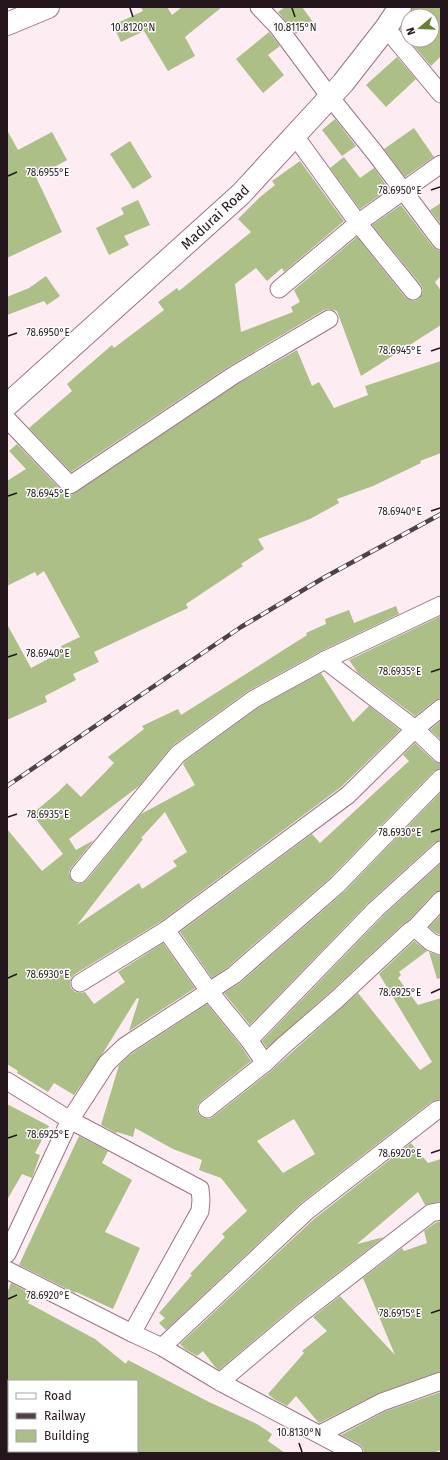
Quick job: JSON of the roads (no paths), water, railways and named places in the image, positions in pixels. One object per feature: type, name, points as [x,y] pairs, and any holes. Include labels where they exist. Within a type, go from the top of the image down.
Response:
[{"type":"main road","points":[[7,24],[48,7]]},
{"type":"main road","name":"Madurai Road","points":[[7,405],[241,194],[344,83],[400,7]]},
{"type":"street","points":[[259,7],[278,27],[441,241]]},
{"type":"street","points":[[386,28],[441,94]]},
{"type":"street","points":[[295,136],[358,223],[413,291]]},
{"type":"street","points":[[280,289],[358,223],[441,164]]},
{"type":"street","points":[[7,419],[70,485],[234,375],[330,319]]},
{"type":"street","points":[[80,874],[178,754],[254,699],[324,660],[441,605]]},
{"type":"street","points":[[324,660],[415,729],[441,754]]},
{"type":"street","points":[[80,983],[166,930],[348,795],[415,729],[441,708]]},
{"type":"street","points":[[7,1254],[70,1120],[107,1063],[125,1046],[234,975],[337,885],[441,778]]},
{"type":"street","points":[[248,1040],[375,910],[441,850]]},
{"type":"street","points":[[207,1109],[265,1063],[336,1000],[415,928],[441,900]]},
{"type":"street","points":[[415,928],[432,942],[441,946]]},
{"type":"street","points":[[166,930],[209,991],[265,1063]]},
{"type":"street","points":[[7,1081],[70,1120],[200,1189],[202,1200],[200,1211],[132,1332]]},
{"type":"street","points":[[162,1347],[307,1211],[436,1110],[441,1109]]},
{"type":"street","points":[[220,1382],[303,1312],[431,1213],[441,1211]]},
{"type":"street","points":[[7,1270],[162,1347],[220,1382],[354,1453]]},
{"type":"street","points":[[320,1434],[382,1402],[441,1381]]},
{"type":"railway","points":[[7,786],[241,627],[325,577],[441,514]]}]
